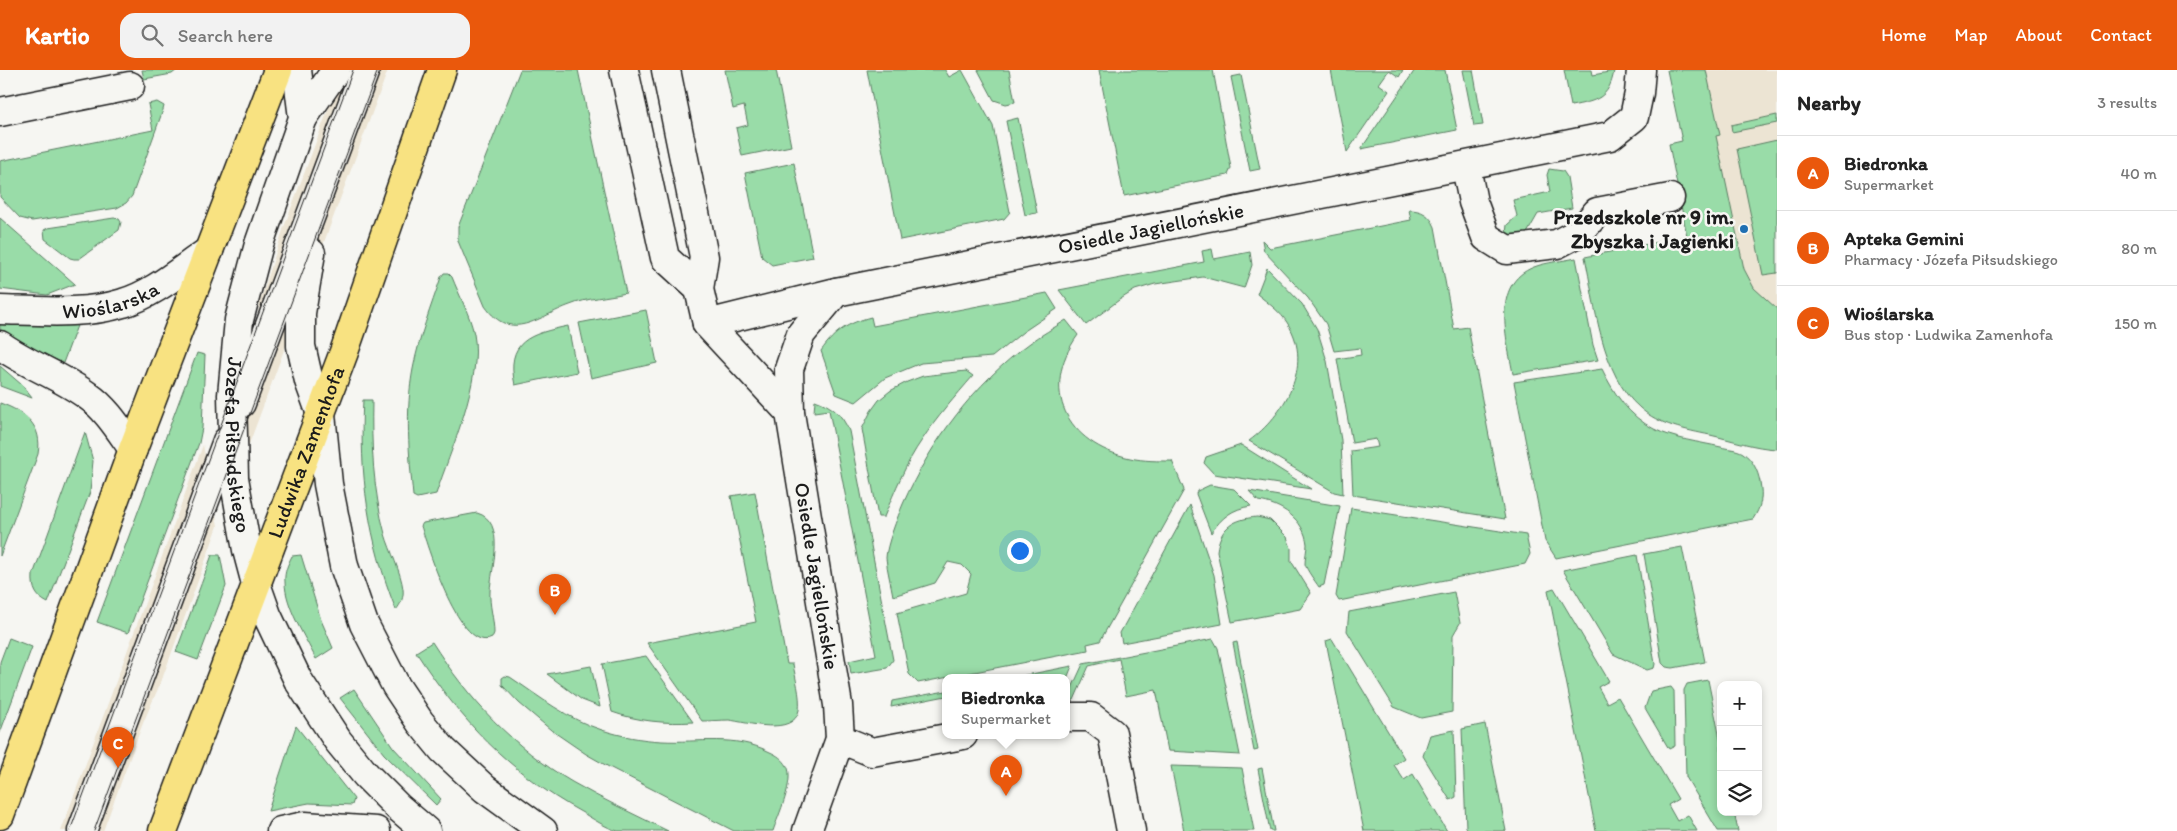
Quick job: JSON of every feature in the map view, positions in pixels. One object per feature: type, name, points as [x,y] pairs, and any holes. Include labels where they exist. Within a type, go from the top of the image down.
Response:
[{"type":"main road","points":[[0,815],[133,449],[278,70]]},
{"type":"main road","name":"Ludwika Zamenhofa","points":[[163,831],[344,352],[442,70]]},
{"type":"street","name":"Józefa Piłsudskiego","points":[[297,70],[303,118],[260,244],[239,320],[232,395],[234,478],[247,550],[256,584],[283,652],[306,693],[338,741],[366,775],[398,807],[426,831]]},
{"type":"street","points":[[303,118],[336,70]]},
{"type":"street","points":[[82,831],[365,70]]},
{"type":"street","points":[[624,70],[665,258],[700,289]]},
{"type":"street","points":[[666,70],[704,257],[700,289],[707,324],[790,413]]},
{"type":"street","name":"Osiedle Jagiellońskie","points":[[707,324],[836,292],[1466,167],[1610,136],[1634,117],[1639,94],[1641,70]]},
{"type":"street","points":[[0,112],[130,86]]},
{"type":"street","points":[[1466,167],[1473,202],[1486,236],[1507,250],[1557,244],[1580,232],[1597,212],[1670,198]]},
{"type":"street","points":[[321,190],[304,290],[300,330],[301,346],[309,381],[321,414],[328,484],[344,566],[364,624],[396,686],[420,722],[443,750],[485,789],[543,831]]},
{"type":"street","name":"Wioślarska","points":[[0,310],[98,308],[124,303],[151,290],[209,251]]},
{"type":"street","name":"Osiedle Jagiellońskie","points":[[807,831],[840,739],[837,696],[790,413],[789,369],[801,334],[836,292]]},
{"type":"street","points":[[0,345],[17,357],[89,396],[112,419],[133,449]]},
{"type":"street","points":[[1070,717],[1090,717],[1112,734],[1131,831]]},
{"type":"street","points":[[840,739],[872,752],[942,739]]},
{"type":"street","points":[[281,831],[306,826],[376,831]]},
{"type":"shaded area","points":[[343,70],[388,70],[248,447],[247,405],[251,353],[260,302],[284,227]]},
{"type":"shaded area","name":"Przedszkole nr 9 im. Zbyszka i Jagienki","points":[[1681,70],[1777,70],[1777,387]]},
{"type":"shaded area","points":[[203,445],[218,526],[161,682],[143,723],[103,831],[61,831]]},
{"type":"green space","points":[[142,70],[177,70],[172,74],[144,79]]},
{"type":"green space","points":[[520,70],[578,70],[626,293],[590,299],[526,324],[515,325],[505,323],[495,317],[485,306],[458,241],[458,227]]},
{"type":"green space","points":[[725,70],[776,70],[791,146],[742,156],[736,128],[748,125],[744,106],[733,109]]},
{"type":"green space","points":[[867,70],[945,70],[949,77],[962,70],[993,126],[1010,212],[1004,219],[900,240]]},
{"type":"green space","points":[[978,70],[1009,70],[1015,102],[1006,104],[994,100]]},
{"type":"green space","points":[[1099,70],[1213,70],[1231,168],[1228,175],[1124,196]]},
{"type":"green space","points":[[1331,70],[1389,70],[1379,84],[1389,91],[1347,152]]},
{"type":"green space","points":[[1389,70],[1403,70],[1399,77]]},
{"type":"green space","points":[[1415,70],[1445,70],[1457,130],[1361,149]]},
{"type":"green space","points":[[1463,70],[1473,70],[1483,125],[1474,126]]},
{"type":"green space","points":[[1564,70],[1592,70],[1593,75],[1614,71],[1609,88],[1605,93],[1594,100],[1571,106]]},
{"type":"green space","points":[[1667,70],[1706,70],[1720,135],[1716,136],[1744,269],[1754,288],[1777,309],[1777,449],[1682,429],[1664,423],[1647,414],[1627,394],[1616,377],[1602,338],[1585,257],[1687,236],[1669,144],[1682,141]]},
{"type":"green space","points":[[1241,75],[1260,169],[1250,171],[1231,77]]},
{"type":"green space","points":[[157,102],[164,106],[163,110],[132,196],[126,203],[117,208],[32,221],[20,218],[0,197],[0,161],[153,130],[148,104]]},
{"type":"green space","points":[[1777,115],[1777,123],[1732,132],[1731,125]]},
{"type":"green space","points":[[1018,118],[1037,213],[1025,215],[1006,121]]},
{"type":"green space","points":[[1777,140],[1777,273],[1763,275],[1737,149]]},
{"type":"green space","points":[[794,163],[813,257],[772,265],[762,257],[745,173]]},
{"type":"green space","points":[[1549,169],[1563,171],[1567,177],[1572,208],[1538,214],[1522,242],[1515,242],[1506,233],[1507,225],[1517,216],[1513,200],[1550,192],[1547,175]]},
{"type":"green space","points":[[1409,210],[1425,214],[1433,223],[1454,329],[1468,327],[1505,519],[1353,495],[1351,451],[1378,447],[1376,439],[1352,443],[1337,359],[1361,355],[1360,348],[1334,351],[1326,324],[1308,298],[1264,251],[1262,240],[1270,248],[1411,220]]},
{"type":"green space","points":[[0,218],[75,284],[47,295],[0,289]]},
{"type":"green space","points":[[114,218],[119,219],[121,222],[119,230],[79,259],[70,258],[45,239],[44,230],[48,228]]},
{"type":"green space","points":[[1212,249],[1214,259],[1250,252],[1252,265],[1244,288],[1203,277],[1155,284],[1135,290],[1086,325],[1059,290],[1204,262],[1202,251]]},
{"type":"green space","points":[[1576,258],[1593,345],[1598,360],[1513,374],[1505,329],[1506,299],[1511,286],[1520,275],[1534,267]]},
{"type":"green space","points":[[1267,268],[1302,304],[1317,329],[1327,361],[1341,440],[1343,494],[1334,492],[1249,441],[1274,418],[1284,404],[1296,373],[1298,356],[1295,340],[1288,324],[1278,312],[1257,294]]},
{"type":"green space","points":[[444,273],[448,273],[452,277],[472,327],[476,352],[474,372],[464,415],[436,494],[417,498],[413,496],[409,448],[409,401],[416,357],[422,334]]},
{"type":"green space","points":[[1047,293],[1057,309],[1023,332],[992,357],[921,363],[885,378],[856,402],[836,394],[821,351],[831,338],[855,322],[871,317],[873,326]]},
{"type":"green space","points":[[646,310],[657,363],[591,378],[579,323]]},
{"type":"green space","points":[[0,318],[78,323],[63,363],[0,333]]},
{"type":"green space","points":[[1066,320],[1078,335],[1066,356],[1060,375],[1060,394],[1065,412],[1075,427],[1090,441],[1108,451],[1135,459],[1172,461],[1184,490],[1100,641],[1087,644],[1088,650],[964,674],[942,674],[942,678],[918,683],[909,674],[897,613],[966,593],[971,574],[962,565],[948,562],[935,583],[893,596],[886,558],[890,539],[914,481],[956,415],[991,376],[1034,340]]},
{"type":"green space","points":[[568,326],[577,372],[515,385],[513,370],[517,349],[524,342],[542,332]]},
{"type":"green space","points":[[197,353],[205,355],[202,428],[199,443],[128,633],[97,622]]},
{"type":"green space","points":[[0,366],[22,385],[32,398],[0,386]]},
{"type":"green space","points":[[1602,369],[1623,404],[1645,424],[1670,435],[1735,450],[1747,456],[1756,470],[1761,487],[1761,502],[1753,519],[1556,558],[1545,541],[1514,382]]},
{"type":"green space","points":[[966,371],[973,376],[940,415],[922,440],[906,467],[884,517],[878,517],[862,429],[871,411],[879,400],[890,391],[907,382],[923,376]]},
{"type":"green space","points":[[363,400],[372,400],[375,484],[385,534],[403,589],[402,600],[396,610],[378,558],[372,532],[364,481]]},
{"type":"green space","points":[[815,400],[836,411],[849,431],[893,660],[887,668],[851,674],[849,661],[876,655],[829,410],[814,412]]},
{"type":"green space","points":[[0,403],[24,415],[30,421],[35,427],[39,444],[38,454],[0,556]]},
{"type":"green space","points":[[85,432],[93,461],[90,492],[48,603],[40,598],[36,592],[33,584],[33,575]]},
{"type":"green space","points":[[1241,445],[1311,489],[1214,474],[1204,463],[1206,457]]},
{"type":"green space","points":[[1210,485],[1234,489],[1251,506],[1238,509],[1228,515],[1219,522],[1211,533],[1196,494],[1197,491]]},
{"type":"green space","points":[[1249,491],[1340,506],[1324,585],[1319,587],[1306,567],[1307,544],[1305,535],[1296,520],[1275,505],[1258,501]]},
{"type":"green space","points":[[755,492],[787,664],[793,664],[799,693],[799,710],[795,718],[779,726],[757,725],[729,720],[702,721],[647,643],[756,622],[731,496]]},
{"type":"green space","points":[[1190,505],[1214,575],[1222,624],[1122,643],[1120,633]]},
{"type":"green space","points":[[1351,508],[1526,535],[1530,554],[1525,564],[1339,601],[1336,596]]},
{"type":"green space","points":[[477,513],[486,518],[492,525],[495,535],[490,591],[494,633],[492,638],[480,639],[468,630],[447,596],[421,526],[423,523]]},
{"type":"green space","points":[[1257,517],[1270,520],[1287,537],[1291,548],[1291,561],[1311,593],[1300,609],[1232,622],[1217,551],[1221,536],[1225,530],[1235,522]]},
{"type":"green space","points":[[1682,547],[1705,662],[1673,668],[1666,667],[1662,663],[1644,554]]},
{"type":"green space","points":[[212,555],[220,555],[226,586],[198,660],[176,652]]},
{"type":"green space","points":[[301,555],[321,620],[333,648],[316,659],[296,621],[286,591],[285,578],[288,565],[292,556]]},
{"type":"green space","points":[[1637,555],[1655,664],[1654,668],[1647,670],[1613,654],[1563,570]]},
{"type":"green space","points":[[1554,588],[1609,681],[1598,687],[1607,703],[1618,697],[1678,799],[1668,805],[1677,821],[1688,815],[1697,831],[1596,831],[1548,590]]},
{"type":"green space","points":[[1454,592],[1460,623],[1453,635],[1452,712],[1421,718],[1394,707],[1347,631],[1349,612]]},
{"type":"green space","points":[[9,638],[32,647],[0,733],[0,662]]},
{"type":"green space","points":[[1213,639],[1218,648],[1240,755],[1168,751],[1156,690],[1126,696],[1119,659],[1089,666],[1074,700],[1070,700],[1070,692],[1083,664]]},
{"type":"green space","points":[[1332,639],[1404,758],[1394,765],[1404,780],[1413,774],[1447,831],[1364,831],[1326,641]]},
{"type":"green space","points":[[432,642],[477,702],[494,721],[531,754],[584,789],[668,831],[613,830],[555,797],[531,780],[509,762],[468,722],[433,677],[416,652]]},
{"type":"green space","points":[[1237,642],[1258,750],[1254,751],[1233,643]]},
{"type":"green space","points":[[646,656],[693,722],[672,723],[652,721],[631,718],[612,712],[602,664]]},
{"type":"green space","points":[[591,666],[600,707],[582,700],[547,674]]},
{"type":"green space","points":[[1072,666],[1069,674],[1031,674]]},
{"type":"green space","points":[[505,676],[510,677],[565,714],[609,732],[654,740],[730,741],[757,746],[775,754],[787,766],[789,780],[785,798],[773,831],[734,831],[586,754],[551,730],[519,703],[502,685],[502,678]]},
{"type":"green space","points":[[1708,680],[1717,724],[1717,816],[1735,816],[1738,831],[1718,831],[1686,777],[1684,690],[1687,684]]},
{"type":"green space","points":[[1671,687],[1674,691],[1675,746],[1669,749],[1645,708],[1651,691]]},
{"type":"green space","points":[[354,689],[393,747],[441,799],[436,805],[384,754],[340,698]]},
{"type":"green space","points":[[942,692],[942,697],[891,707],[892,701]]},
{"type":"green space","points":[[1485,724],[1506,831],[1469,831],[1466,827],[1462,729]]},
{"type":"green space","points":[[296,726],[354,799],[352,805],[309,803],[268,811]]},
{"type":"green space","points":[[1454,730],[1456,797],[1450,800],[1423,756],[1430,735]]},
{"type":"green space","points":[[1171,766],[1242,768],[1254,831],[1184,831]]},
{"type":"green space","points":[[1262,768],[1274,831],[1270,831],[1258,769]]},
{"type":"tram line","points":[[70,831],[353,70]]},
{"type":"tram line","points":[[94,831],[378,70]]},
{"type":"place","name":"Przedszkole nr 9 im. Zbyszka i Jagienki","points":[[1744,229]]},
{"type":"place","name":"Apteka Gemini","points":[[555,615]]},
{"type":"place","name":"Wioślarska","points":[[118,768]]},
{"type":"place","name":"Biedronka","points":[[1006,796]]}]
